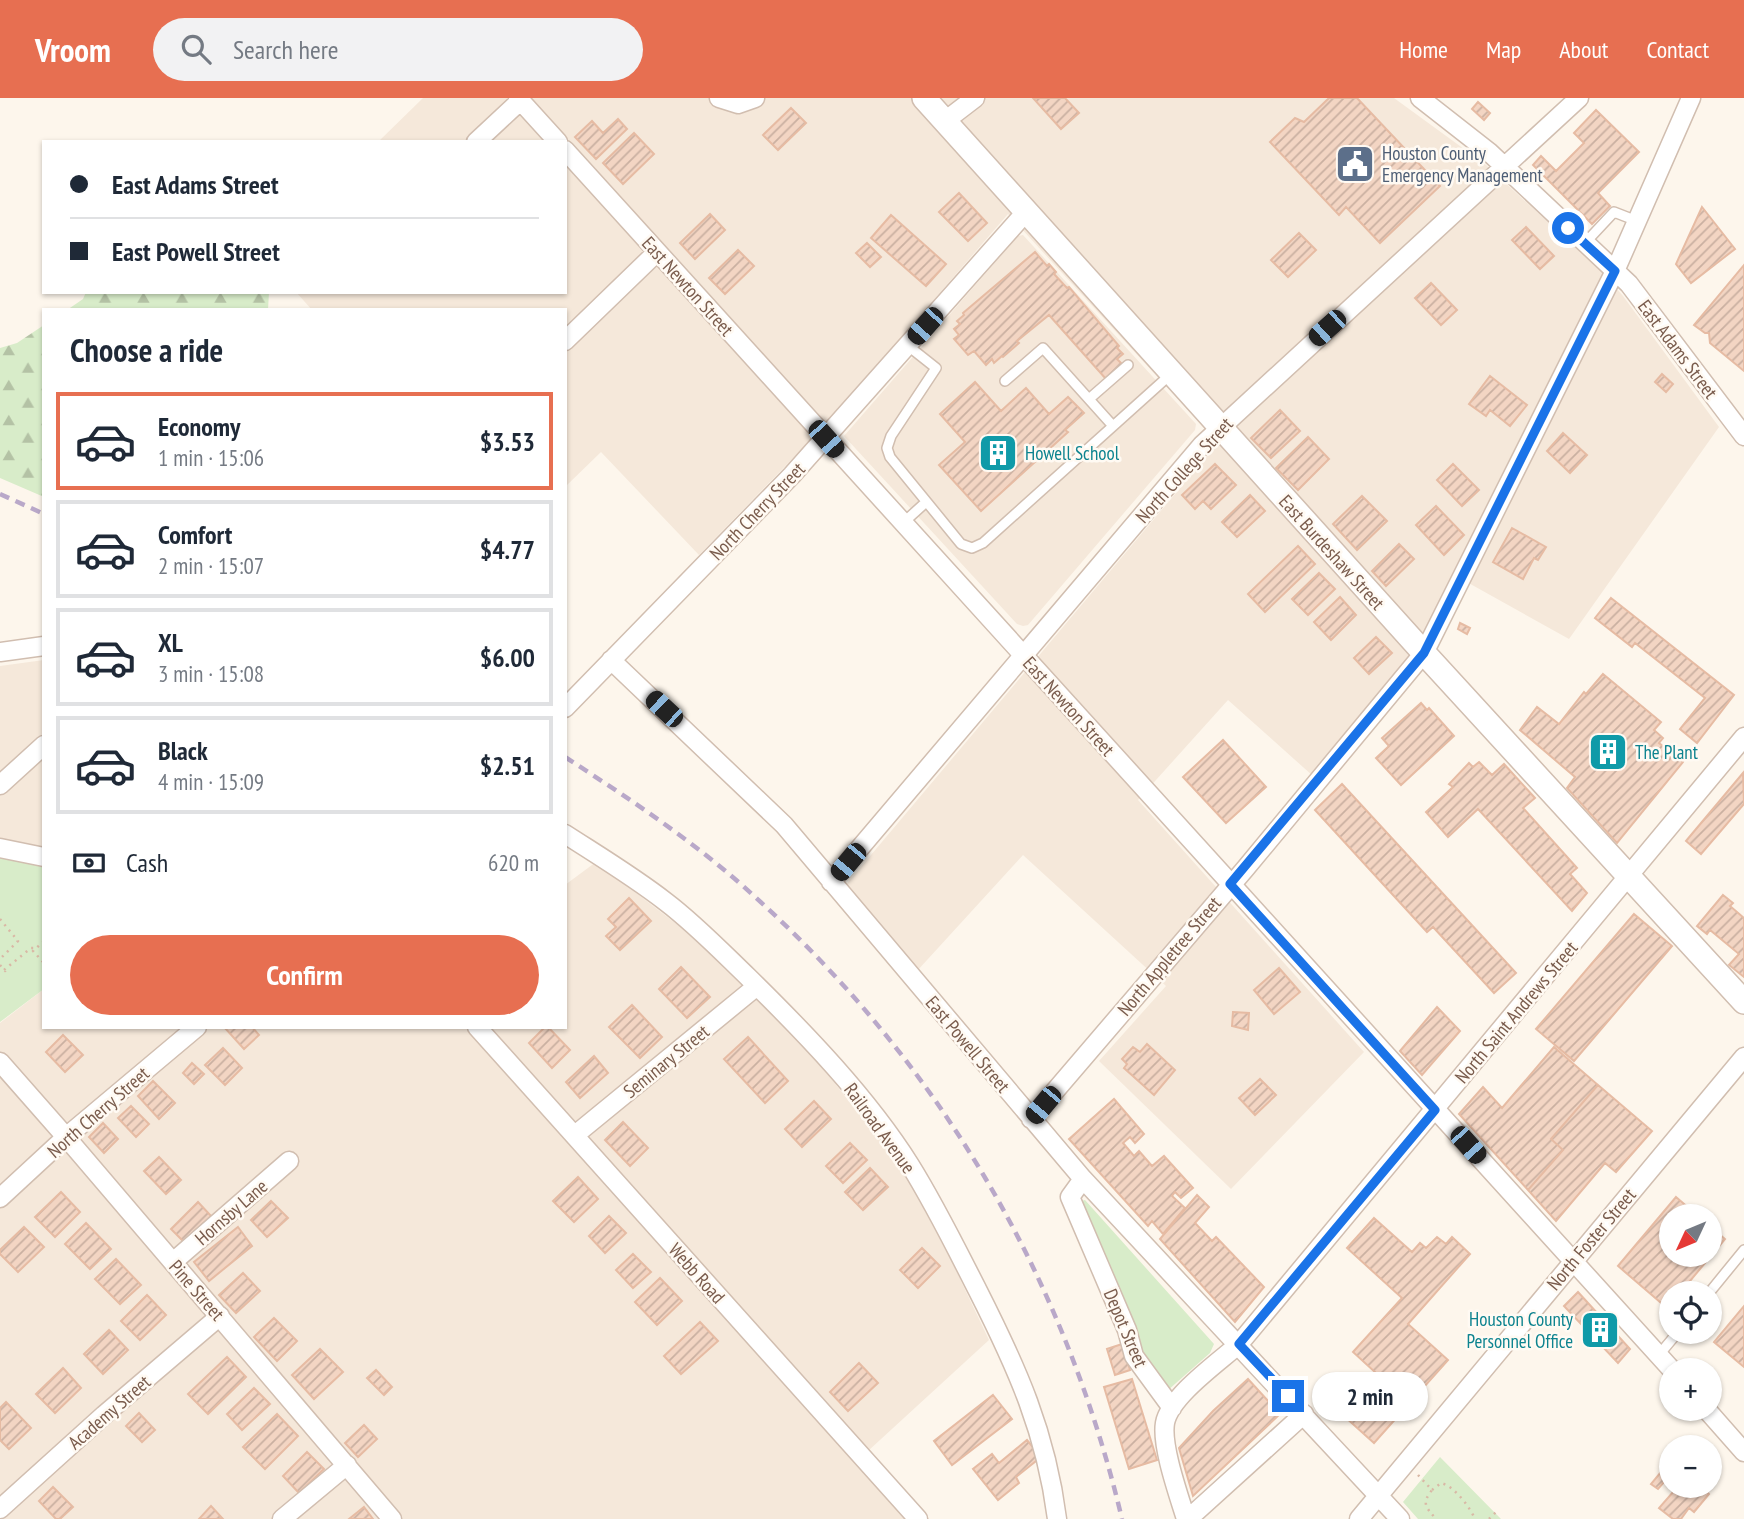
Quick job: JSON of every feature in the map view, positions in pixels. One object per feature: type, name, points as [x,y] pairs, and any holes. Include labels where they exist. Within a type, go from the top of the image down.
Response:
[{"type":"street","points":[[719,98],[738,104],[755,98]]},
{"type":"street","name":"East Burdeshaw Street","points":[[924,98],[1219,427],[1744,1002]]},
{"type":"street","points":[[945,121],[975,98]]},
{"type":"street","name":"East Adams Street","points":[[1420,98],[1489,152],[1629,284],[1744,436]]},
{"type":"street","name":"North College Street","points":[[831,882],[1219,427],[1579,98]]},
{"type":"street","name":"North Appletree Street","points":[[1031,1119],[1424,653],[1615,271],[1691,98]]},
{"type":"street","points":[[478,140],[519,99],[556,140]]},
{"type":"street","name":"East Newton Street","points":[[567,152],[1658,1356]]},
{"type":"street","name":"North Cherry Street","points":[[567,706],[826,439],[1025,213]]},
{"type":"street","points":[[567,339],[657,252]]},
{"type":"street","points":[[0,652],[42,646]]},
{"type":"street","name":"East Powell Street","points":[[611,660],[784,825],[1083,1178],[1399,1519]]},
{"type":"street","name":"North Saint Andrews Street","points":[[1171,1408],[1239,1344],[1744,737]]},
{"type":"street","points":[[0,785],[42,747]]},
{"type":"street","name":"Railroad Avenue","points":[[567,835],[667,903],[757,986],[836,1069],[909,1164],[959,1253],[1025,1391],[1044,1444],[1057,1519]]},
{"type":"street","points":[[0,848],[42,857]]},
{"type":"street","name":"Seminary Street","points":[[575,1135],[757,986]]},
{"type":"street","name":"North Cherry Street","points":[[0,1198],[66,1137],[196,1029]]},
{"type":"street","name":"Webb Road","points":[[479,1029],[918,1519]]},
{"type":"street","name":"North Foster Street","points":[[1359,1519],[1744,1056]]},
{"type":"street","name":"Pine Street","points":[[0,1062],[392,1519]]},
{"type":"street","name":"Hornsby Lane","points":[[173,1262],[289,1161]]},
{"type":"street","name":"Depot Street","points":[[1083,1178],[1070,1197],[1127,1330],[1134,1356],[1171,1408]]},
{"type":"street","name":"Academy Street","points":[[0,1509],[219,1316]]},
{"type":"street","points":[[1171,1408],[1165,1423],[1166,1440],[1187,1519],[1304,1414]]},
{"type":"street","points":[[1717,1421],[1744,1452]]},
{"type":"street","points":[[282,1519],[346,1465]]},
{"type":"lane","points":[[1585,243],[1614,212],[1637,221]]},
{"type":"lane","points":[[907,345],[936,368],[891,436],[887,448],[890,457],[926,503],[961,544],[972,548],[983,543],[1171,374]]},
{"type":"lane","points":[[1005,381],[1043,348],[1113,426]]},
{"type":"lane","points":[[1090,399],[1128,365]]},
{"type":"lane","points":[[903,523],[926,503]]},
{"type":"lane","points":[[1719,1281],[1744,1250]]},
{"type":"lane","points":[[1658,1356],[1668,1344]]},
{"type":"path","points":[[0,919],[18,941],[0,959]]},
{"type":"path","points":[[42,943],[33,951],[42,964]]},
{"type":"path","points":[[0,976],[31,948],[36,948]]},
{"type":"path","points":[[0,965],[6,972]]},
{"type":"path","points":[[1418,1475],[1432,1490]]},
{"type":"path","points":[[1436,1519],[1426,1505],[1426,1498],[1441,1483],[1448,1485],[1472,1511],[1475,1519]]},
{"type":"path","points":[[1489,1519],[1497,1511]]},
{"type":"shaded area","points":[[423,98],[1394,98],[1486,165],[1602,272],[1623,296],[1719,427],[1569,639],[1456,576],[1425,633],[1404,663],[1313,776],[1228,700],[1138,800],[1364,1052],[1231,1189],[1099,1061],[1166,986],[1023,855],[917,971],[844,887],[1218,443],[1008,214],[829,421],[699,555],[601,452],[567,485],[567,308],[310,308],[298,294],[567,294],[567,140],[380,140]]},
{"type":"shaded area","points":[[1023,235],[1196,424],[1195,430],[1028,625],[1023,626],[1017,624],[844,436],[1018,236]]},
{"type":"shaded area","points":[[42,660],[42,866],[0,857],[0,666]]},
{"type":"shaded area","points":[[596,862],[679,926],[765,1004],[829,1076],[900,1165],[951,1260],[989,1340],[868,1451],[929,1519],[0,1519],[0,1023],[42,991],[42,1029],[567,1029],[567,884]]},
{"type":"green space","points":[[85,294],[269,294],[268,308],[70,308],[83,299]]},
{"type":"green space","points":[[42,326],[42,496],[0,478],[0,348],[17,343]]},
{"type":"green space","points":[[0,857],[42,866],[42,990],[0,1022]]},
{"type":"green space","points":[[1085,1200],[1214,1344],[1210,1353],[1167,1391],[1140,1352],[1081,1204],[1081,1201]]},
{"type":"green space","points":[[1440,1457],[1501,1519],[1418,1519],[1403,1502]]},
{"type":"building","points":[[1033,98],[1065,98],[1079,113],[1061,129]]},
{"type":"building","name":"Houston County Emergency Management","points":[[1329,98],[1357,98],[1440,186],[1380,243],[1346,207],[1339,215],[1270,142],[1295,118],[1304,122]]},
{"type":"building","points":[[1478,102],[1490,113],[1484,120],[1472,109]]},
{"type":"building","points":[[791,108],[806,123],[778,150],[763,135]]},
{"type":"building","points":[[1596,110],[1639,152],[1598,193],[1610,206],[1592,224],[1533,165],[1541,156],[1556,171],[1584,143],[1574,133]]},
{"type":"building","points":[[618,119],[627,129],[596,159],[575,137],[592,121],[603,133]]},
{"type":"building","points":[[634,133],[654,154],[623,184],[603,163]]},
{"type":"building","points":[[959,193],[987,223],[968,241],[939,212]]},
{"type":"building","points":[[1702,207],[1735,249],[1691,283],[1676,264]]},
{"type":"building","points":[[710,214],[725,230],[695,259],[680,243]]},
{"type":"building","points":[[891,215],[946,264],[926,286],[871,238]]},
{"type":"building","points":[[1526,227],[1554,256],[1540,269],[1512,240]]},
{"type":"building","points":[[1299,233],[1316,250],[1288,277],[1271,260]]},
{"type":"building","points":[[867,243],[881,257],[870,267],[856,253]]},
{"type":"building","points":[[738,250],[754,266],[725,294],[709,278]]},
{"type":"building","points":[[1035,252],[1047,266],[1049,264],[1056,272],[1054,274],[1069,287],[1119,346],[1117,348],[1123,354],[1117,359],[1122,364],[1106,379],[1049,315],[994,363],[992,359],[986,365],[974,351],[968,355],[954,339],[959,335],[954,329],[960,324],[957,321],[963,313]]},
{"type":"building","points":[[1744,265],[1744,371],[1710,343],[1709,333],[1694,325]]},
{"type":"building","points":[[1431,283],[1457,310],[1441,325],[1415,298]]},
{"type":"building","points":[[1662,374],[1673,384],[1666,392],[1655,382]]},
{"type":"building","points":[[1490,376],[1527,405],[1510,426],[1490,410],[1486,416],[1469,404]]},
{"type":"building","name":"Howell School","points":[[975,382],[1001,411],[1026,388],[1049,414],[1068,397],[1084,413],[1065,430],[1068,432],[981,511],[939,465],[965,442],[940,414]]},
{"type":"building","points":[[1280,410],[1300,431],[1271,458],[1251,438]]},
{"type":"building","points":[[1563,433],[1587,455],[1570,473],[1547,451]]},
{"type":"building","points":[[1308,437],[1329,459],[1298,490],[1276,468]]},
{"type":"building","points":[[1215,464],[1236,485],[1211,509],[1203,501],[1195,509],[1182,495]]},
{"type":"building","points":[[1453,464],[1479,490],[1462,506],[1437,480]]},
{"type":"building","points":[[1250,495],[1265,511],[1237,537],[1222,522]]},
{"type":"building","points":[[1362,496],[1387,521],[1357,550],[1333,524]]},
{"type":"building","points":[[1436,506],[1464,535],[1444,555],[1416,525]]},
{"type":"building","points":[[1512,528],[1546,547],[1538,560],[1534,558],[1523,579],[1493,562]]},
{"type":"building","points":[[1399,544],[1414,559],[1386,586],[1372,571]]},
{"type":"building","points":[[1298,546],[1315,564],[1265,612],[1248,594]]},
{"type":"building","points":[[1319,573],[1335,589],[1308,615],[1292,599]]},
{"type":"building","points":[[1340,597],[1356,615],[1331,640],[1314,622]]},
{"type":"building","points":[[1611,598],[1734,695],[1697,743],[1680,729],[1705,698],[1635,643],[1632,647],[1595,618]]},
{"type":"building","points":[[1460,623],[1470,628],[1467,634],[1458,629]]},
{"type":"building","points":[[1376,637],[1392,653],[1369,674],[1354,658]]},
{"type":"building","name":"The Plant","points":[[1603,674],[1661,722],[1654,730],[1663,738],[1659,743],[1683,762],[1617,843],[1567,788],[1575,777],[1520,730],[1537,707],[1559,724],[1584,692],[1586,694]]},
{"type":"building","points":[[1421,703],[1427,710],[1429,708],[1454,736],[1401,785],[1376,758],[1389,746],[1382,738]]},
{"type":"building","points":[[1223,740],[1266,787],[1226,823],[1183,777]]},
{"type":"building","points":[[1479,762],[1492,775],[1504,764],[1535,798],[1523,808],[1577,868],[1570,874],[1587,893],[1572,911],[1478,809],[1448,837],[1426,812],[1453,787],[1449,784],[1469,763],[1473,767]]},
{"type":"building","points":[[1743,773],[1744,804],[1701,854],[1686,841]]},
{"type":"building","points":[[1342,784],[1516,973],[1494,993],[1433,927],[1427,932],[1315,810]]},
{"type":"building","points":[[1723,895],[1733,903],[1730,906],[1744,918],[1744,977],[1729,965],[1739,954],[1710,930],[1707,934],[1697,926]]},
{"type":"building","points":[[629,898],[651,921],[620,950],[606,936],[616,927],[608,919]]},
{"type":"building","points":[[1634,914],[1672,946],[1574,1061],[1536,1029]]},
{"type":"building","points":[[681,967],[710,997],[687,1018],[659,989]]},
{"type":"building","points":[[1279,968],[1300,992],[1274,1014],[1254,990]]},
{"type":"building","points":[[632,1005],[662,1037],[640,1058],[609,1027]]},
{"type":"building","points":[[1437,1007],[1460,1031],[1422,1075],[1400,1051]]},
{"type":"building","points":[[1233,1012],[1249,1013],[1248,1030],[1232,1026]]},
{"type":"building","points":[[226,1029],[254,1029],[259,1035],[244,1049]]},
{"type":"building","points":[[543,1029],[550,1029],[570,1050],[552,1068],[529,1043]]},
{"type":"building","points":[[63,1035],[83,1055],[65,1072],[46,1052]]},
{"type":"building","points":[[748,1037],[788,1081],[765,1103],[724,1059]]},
{"type":"building","points":[[1147,1044],[1175,1070],[1154,1095],[1124,1068],[1127,1064],[1122,1059],[1133,1047],[1140,1052]]},
{"type":"building","points":[[1554,1047],[1598,1085],[1551,1139],[1563,1150],[1528,1190],[1459,1114],[1483,1087],[1502,1108]]},
{"type":"building","points":[[223,1048],[242,1068],[225,1085],[205,1065]]},
{"type":"building","points":[[594,1056],[608,1073],[580,1098],[566,1082]]},
{"type":"building","points":[[192,1063],[204,1074],[194,1084],[183,1073]]},
{"type":"building","points":[[1260,1079],[1276,1095],[1255,1115],[1239,1098]]},
{"type":"building","points":[[153,1081],[175,1103],[159,1119],[138,1096]]},
{"type":"building","points":[[1598,1085],[1652,1131],[1616,1172],[1605,1163],[1556,1221],[1528,1190],[1563,1150],[1551,1139]]},
{"type":"building","points":[[1114,1099],[1144,1134],[1135,1143],[1130,1137],[1123,1143],[1134,1156],[1139,1151],[1152,1166],[1164,1156],[1193,1188],[1181,1198],[1175,1192],[1172,1196],[1185,1208],[1163,1234],[1152,1221],[1148,1226],[1069,1139]]},
{"type":"building","points":[[814,1101],[831,1119],[802,1147],[785,1129]]},
{"type":"building","points":[[131,1106],[149,1124],[136,1137],[118,1118]]},
{"type":"building","points":[[623,1122],[648,1148],[630,1166],[605,1140]]},
{"type":"building","points":[[103,1123],[118,1139],[104,1153],[89,1137]]},
{"type":"building","points":[[850,1143],[867,1160],[843,1183],[826,1166]]},
{"type":"building","points":[[159,1157],[181,1180],[166,1194],[144,1171]]},
{"type":"building","points":[[870,1168],[888,1187],[863,1210],[845,1192]]},
{"type":"building","points":[[578,1177],[598,1199],[574,1222],[553,1201]]},
{"type":"building","points":[[61,1192],[80,1212],[55,1237],[35,1217]]},
{"type":"building","points":[[1197,1195],[1209,1207],[1195,1223],[1212,1241],[1216,1237],[1264,1287],[1235,1322],[1160,1239]]},
{"type":"building","points":[[1676,1197],[1684,1204],[1670,1204]]},
{"type":"building","points":[[271,1201],[288,1218],[267,1237],[251,1220]]},
{"type":"building","points":[[198,1202],[211,1216],[184,1242],[171,1229]]},
{"type":"building","points":[[609,1216],[626,1233],[605,1253],[589,1236]]},
{"type":"building","points":[[1659,1217],[1659,1267],[1702,1267],[1690,1281],[1659,1281],[1659,1301],[1618,1266]]},
{"type":"building","points":[[1374,1218],[1412,1252],[1420,1243],[1426,1248],[1437,1237],[1446,1244],[1452,1237],[1470,1254],[1408,1324],[1448,1360],[1374,1443],[1345,1417],[1371,1389],[1365,1384],[1376,1373],[1353,1352],[1402,1298],[1347,1248]]},
{"type":"building","points":[[86,1223],[111,1249],[90,1269],[65,1244]]},
{"type":"building","points":[[24,1227],[44,1247],[18,1272],[0,1254],[0,1250]]},
{"type":"building","points":[[238,1227],[252,1246],[209,1281],[194,1262]]},
{"type":"building","points":[[922,1248],[940,1266],[918,1288],[900,1270]]},
{"type":"building","points":[[633,1254],[651,1272],[633,1288],[616,1270]]},
{"type":"building","points":[[116,1259],[141,1285],[120,1304],[95,1279]]},
{"type":"building","points":[[243,1273],[260,1291],[236,1313],[219,1295]]},
{"type":"building","points":[[660,1278],[682,1301],[657,1325],[635,1302]]},
{"type":"building","name":"Houston County Personnel Office","points":[[1578,1292],[1630,1349],[1618,1363],[1564,1306]]},
{"type":"building","points":[[147,1295],[166,1315],[140,1340],[121,1321]]},
{"type":"building","points":[[1744,1306],[1744,1367],[1716,1344],[1722,1344],[1722,1332]]},
{"type":"building","points":[[274,1318],[297,1341],[277,1361],[254,1337]]},
{"type":"building","points":[[700,1322],[718,1341],[681,1374],[664,1356]]},
{"type":"building","points":[[109,1330],[128,1350],[103,1374],[84,1354]]},
{"type":"building","points":[[1122,1344],[1130,1370],[1115,1375],[1107,1349]]},
{"type":"building","points":[[320,1349],[343,1372],[314,1399],[292,1375]]},
{"type":"building","points":[[227,1357],[246,1377],[208,1414],[188,1394]]},
{"type":"building","points":[[859,1363],[878,1383],[848,1411],[830,1392]]},
{"type":"building","points":[[63,1368],[81,1388],[55,1413],[36,1394]]},
{"type":"building","points":[[376,1370],[392,1387],[384,1395],[367,1378]]},
{"type":"building","points":[[1132,1379],[1157,1460],[1129,1469],[1104,1387]]},
{"type":"building","points":[[1248,1379],[1280,1414],[1193,1496],[1179,1448],[1213,1411]]},
{"type":"building","points":[[254,1388],[270,1404],[242,1430],[227,1414]]},
{"type":"building","points":[[993,1395],[1012,1419],[952,1465],[934,1441]]},
{"type":"building","points":[[6,1402],[31,1428],[9,1449],[0,1440],[0,1408]]},
{"type":"building","points":[[139,1413],[155,1430],[142,1442],[126,1426]]},
{"type":"building","points":[[277,1414],[298,1436],[265,1469],[243,1447]]},
{"type":"building","points":[[364,1425],[377,1439],[358,1457],[345,1443]]},
{"type":"building","points":[[1027,1440],[1041,1457],[1016,1477],[1019,1483],[998,1500],[973,1469],[992,1454],[999,1463]]},
{"type":"building","points":[[307,1452],[324,1469],[299,1493],[283,1476]]},
{"type":"building","points":[[1659,1474],[1659,1488],[1651,1484]]},
{"type":"building","points":[[53,1487],[73,1507],[60,1519],[56,1519],[39,1501]]},
{"type":"building","points":[[1668,1498],[1706,1498],[1694,1512],[1689,1508],[1681,1519],[1673,1519],[1659,1508]]},
{"type":"building","points":[[211,1506],[223,1519],[199,1519]]},
{"type":"building","points":[[364,1507],[373,1519],[349,1519]]},
{"type":"railway","points":[[0,494],[42,513]]},
{"type":"railway","points":[[567,758],[686,840],[753,895],[820,960],[881,1029],[936,1102],[986,1178],[1029,1259],[1066,1342],[1097,1429],[1122,1519]]},
{"type":"place","name":"Houston County Emergency Management","points":[[1355,164]]},
{"type":"place","name":"Howell School","points":[[998,453]]},
{"type":"place","name":"The Plant","points":[[1608,752]]},
{"type":"place","name":"Houston County Personnel Office","points":[[1600,1330]]},
{"type":"route","points":[[1288,1396],[1239,1344],[1435,1110],[1230,884],[1424,653],[1615,271],[1568,228]]}]
